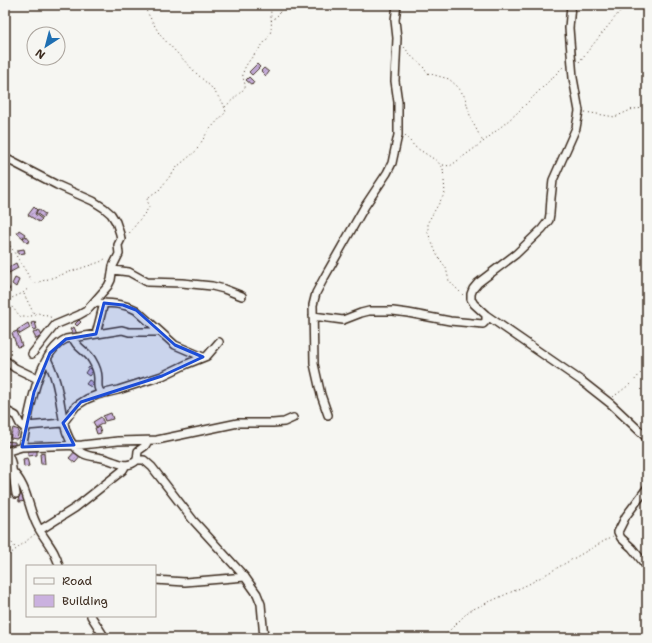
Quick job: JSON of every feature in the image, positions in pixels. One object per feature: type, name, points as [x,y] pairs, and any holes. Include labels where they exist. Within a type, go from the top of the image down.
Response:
[{"type":"street","points":[[328,415],[317,378],[313,350],[314,300],[324,278],[365,206],[388,173],[392,163],[398,135],[398,102],[395,81],[397,38],[395,20],[397,5]]},
{"type":"street","points":[[571,5],[569,28],[575,63],[579,111],[576,128],[553,180],[550,214],[548,220],[542,229],[516,254],[475,286],[471,294],[471,299],[474,304],[486,315],[572,374],[609,402],[647,438]]},
{"type":"street","points":[[5,158],[61,188],[93,201],[104,208],[111,214],[119,229],[121,239],[118,245],[119,254],[108,286],[93,303],[79,315],[60,322],[50,330],[32,354]]},
{"type":"street","points":[[113,270],[129,272],[147,282],[212,286],[242,296]]},
{"type":"street","points":[[93,303],[130,307],[176,345],[203,357]]},
{"type":"street","points":[[96,334],[104,303]]},
{"type":"street","points":[[313,316],[343,320],[369,311],[393,311],[440,320],[483,324],[486,321],[486,315]]},
{"type":"street","points":[[22,447],[30,406],[38,379],[46,359],[61,341],[122,330],[129,332],[160,332]]},
{"type":"street","points":[[73,338],[75,344],[88,354],[93,361],[98,378],[97,387],[101,394]]},
{"type":"street","points":[[5,410],[16,416],[20,424],[26,428],[63,423],[81,402],[92,396],[118,390],[162,376],[210,354],[219,342]]},
{"type":"street","points":[[46,359],[54,374],[63,423],[74,445],[80,452],[126,465],[133,464],[137,460],[138,451],[145,446],[148,441]]},
{"type":"street","points":[[5,360],[15,368],[38,379]]},
{"type":"street","points":[[16,494],[11,462],[6,451],[22,447],[74,445],[118,441],[148,441],[174,437],[238,422],[273,423],[284,422],[293,418]]},
{"type":"street","points":[[137,460],[144,460],[152,467],[193,520],[245,577],[261,601],[264,638]]},
{"type":"street","points":[[40,530],[75,508],[123,470],[126,465]]},
{"type":"street","points":[[12,470],[23,486],[35,522],[54,552],[59,565]]},
{"type":"street","points":[[647,488],[626,516],[618,532],[647,567]]},
{"type":"street","points":[[156,580],[185,582],[245,577]]},
{"type":"street","points":[[92,617],[105,638]]},
{"type":"path","points":[[118,245],[148,209],[148,196],[161,189],[178,166],[196,151],[208,131],[226,113],[225,107],[211,87],[160,34],[143,5]]},
{"type":"path","points":[[225,107],[245,88],[245,83],[242,77],[245,69],[269,35],[271,5]]},
{"type":"path","points":[[271,21],[278,15],[284,5]]},
{"type":"path","points":[[404,132],[415,147],[442,165],[450,166],[483,142],[525,106],[564,65],[575,63],[581,58],[625,5]]},
{"type":"path","points":[[404,46],[411,56],[422,65],[427,73],[449,79],[458,87],[465,97],[471,119],[483,142]]},
{"type":"path","points":[[579,111],[615,117],[633,109],[647,108]]},
{"type":"path","points":[[442,165],[445,193],[428,222],[428,233],[437,255],[446,268],[450,283],[459,292],[471,299]]},
{"type":"path","points":[[5,235],[33,284]]},
{"type":"path","points":[[5,302],[23,293],[33,284],[100,262],[119,254]]},
{"type":"path","points":[[23,293],[34,314]]},
{"type":"path","points":[[5,302],[10,305],[21,317],[29,317],[34,314],[43,314],[60,322]]},
{"type":"path","points":[[609,402],[613,396],[632,382],[647,366]]},
{"type":"path","points":[[5,562],[9,555],[40,530]]},
{"type":"path","points":[[442,638],[469,611],[529,584],[618,532]]},
{"type":"path","points":[[5,533],[16,550]]},
{"type":"highlighted area","points":[[104,303],[123,305],[136,310],[175,345],[203,357],[162,376],[81,402],[63,423],[74,445],[22,447],[34,392],[50,353],[66,339],[96,334]]},
{"type":"building","points":[[257,64],[260,67],[252,75],[249,72]]},
{"type":"building","points":[[264,68],[269,72],[266,76],[261,71]]},
{"type":"building","points":[[249,77],[254,82],[252,85],[246,80]]},
{"type":"building","points":[[34,207],[37,210],[35,214],[42,219],[39,222],[28,215]]},
{"type":"building","points":[[38,209],[45,214],[43,218],[36,213]]},
{"type":"building","points":[[19,230],[25,234],[23,238],[17,233]]},
{"type":"building","points":[[26,236],[30,241],[27,243],[23,238]]},
{"type":"building","points":[[24,249],[25,253],[18,254],[18,250]]},
{"type":"building","points":[[16,263],[18,268],[9,273],[7,268]]},
{"type":"building","points":[[5,272],[9,274],[5,280]]},
{"type":"building","points":[[15,278],[19,280],[16,287],[12,284]]},
{"type":"building","points":[[5,282],[10,289],[6,292],[5,290]]},
{"type":"building","points":[[79,320],[81,322],[77,326],[75,324]]},
{"type":"building","points":[[35,322],[37,329],[33,330],[31,323]]},
{"type":"building","points":[[28,323],[30,328],[20,334],[17,330]]},
{"type":"building","points":[[74,327],[77,334],[73,335],[70,329]]},
{"type":"building","points":[[39,330],[42,336],[36,339],[33,333]]},
{"type":"building","points":[[17,331],[22,346],[17,347],[12,333]]},
{"type":"building","points":[[89,367],[93,371],[89,376],[85,373]]},
{"type":"building","points":[[89,380],[94,383],[91,387],[86,384]]},
{"type":"building","points":[[5,412],[8,420],[5,422]]},
{"type":"building","points":[[111,413],[113,419],[105,421],[103,416]]},
{"type":"building","points":[[101,417],[104,423],[96,427],[93,422]]},
{"type":"building","points":[[99,427],[101,433],[97,434],[95,428]]},
{"type":"building","points":[[13,428],[19,430],[17,439],[10,438]]},
{"type":"building","points":[[5,441],[15,442],[15,445],[5,445]]},
{"type":"building","points":[[37,450],[37,455],[28,456],[28,451]]},
{"type":"building","points":[[76,450],[82,455],[75,463],[69,458]]},
{"type":"building","points":[[44,453],[45,464],[41,464],[40,454]]},
{"type":"building","points":[[27,458],[29,466],[24,467],[23,459]]},
{"type":"building","points":[[5,491],[9,491],[10,495],[5,496]]},
{"type":"building","points":[[25,492],[26,501],[19,502],[18,493]]}]
